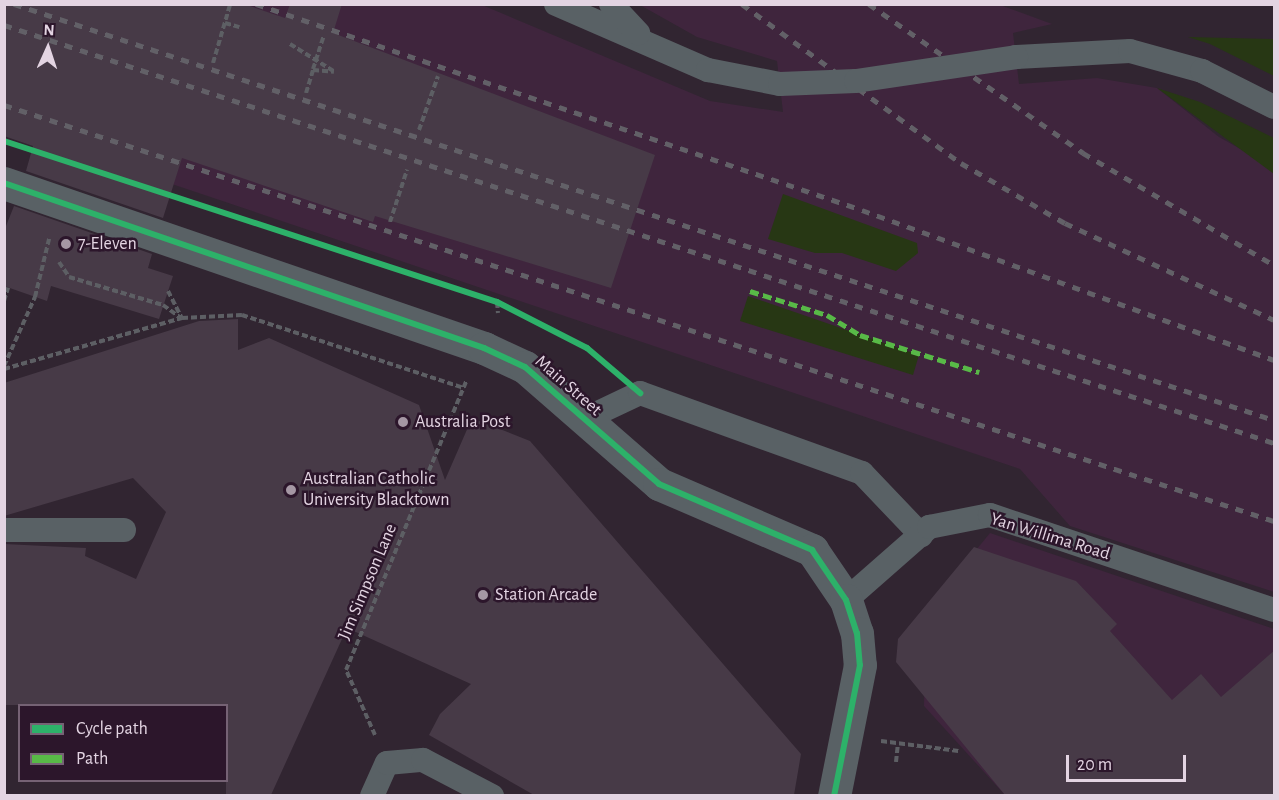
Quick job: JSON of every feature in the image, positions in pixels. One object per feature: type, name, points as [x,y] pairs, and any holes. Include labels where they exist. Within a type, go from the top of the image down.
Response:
[{"type":"street","name":"Main Street","points":[[4,183],[484,348],[525,367],[659,484],[795,538],[825,563],[846,600],[860,665],[834,795]]},
{"type":"lane","points":[[556,4],[644,39],[708,70],[780,84],[856,81],[1016,57],[1130,51],[1202,70],[1275,107]]},
{"type":"lane","points":[[611,4],[644,39]]},
{"type":"lane","points":[[585,419],[640,393],[862,473],[921,535]]},
{"type":"lane","name":"Yan Willima Road","points":[[846,600],[929,527],[990,515],[1275,610]]},
{"type":"lane","points":[[4,530],[124,530]]},
{"type":"lane","points":[[372,795],[387,763],[423,760],[492,795]]},
{"type":"path","points":[[213,63],[230,5]]},
{"type":"path","points":[[225,23],[239,27]]},
{"type":"path","points":[[306,93],[324,36]]},
{"type":"path","points":[[290,44],[335,72],[313,70]]},
{"type":"path","points":[[419,130],[438,76]]},
{"type":"path","points":[[390,222],[407,170]]},
{"type":"path","points":[[4,368],[38,283],[49,239]]},
{"type":"path","points":[[59,262],[69,277],[163,305],[182,318]]},
{"type":"path","points":[[4,302],[8,288]]},
{"type":"path","points":[[168,291],[182,318]]},
{"type":"path","points":[[486,299],[507,308]]},
{"type":"path","points":[[497,302],[498,314]]},
{"type":"path","points":[[4,368],[182,318],[242,315],[464,388]]},
{"type":"path","points":[[877,741],[958,752]]},
{"type":"path","points":[[896,762],[898,744]]},
{"type":"shaded area","points":[[5,5],[482,5],[710,101],[783,112],[777,61],[697,37],[640,5],[1000,5],[1052,24],[1013,33],[1019,84],[1097,78],[1157,88],[1219,137],[1274,168],[1274,592],[1070,526],[1020,469],[5,128]]},
{"type":"shaded area","points":[[990,533],[1274,629],[1274,795],[1005,795],[924,706],[926,611]]},
{"type":"green space","points":[[1188,37],[1274,39],[1274,76],[1210,44]]},
{"type":"green space","points":[[1157,88],[1200,102],[1274,138],[1274,174]]},
{"type":"green space","points":[[783,194],[917,243],[918,253],[896,271],[842,253],[815,253],[768,239]]},
{"type":"green space","points":[[748,296],[919,355],[913,375],[740,321]]},
{"type":"building","points":[[4,4],[244,4],[285,18],[290,4],[342,4],[333,33],[655,155],[611,288],[375,216],[373,222],[182,158],[163,218],[26,171],[33,146],[4,136]]},
{"type":"building","points":[[14,206],[152,254],[148,268],[173,276],[159,319],[51,286],[47,301],[4,286],[4,231]]},
{"type":"building","points":[[238,319],[238,350],[269,338],[419,405],[445,480],[472,418],[530,441],[801,754],[794,795],[534,795],[429,735],[440,714],[471,684],[347,628],[271,795],[226,795],[228,704],[4,705],[4,544],[86,548],[85,556],[136,579],[166,512],[133,478],[4,516],[4,383],[199,321]]},
{"type":"building","points":[[974,547],[1076,581],[1117,624],[1110,631],[1172,700],[1201,674],[1221,697],[1275,650],[1275,795],[1005,795],[896,662],[898,639]]},
{"type":"railway","points":[[14,4],[1274,420]]},
{"type":"railway","points":[[256,4],[862,210],[1274,360]]},
{"type":"railway","points":[[742,4],[961,163],[1065,223],[1274,320]]},
{"type":"railway","points":[[869,4],[1083,153],[1274,265]]},
{"type":"railway","points":[[4,25],[1274,443]]},
{"type":"railway","points":[[4,105],[1274,521]]},
{"type":"marked path","points":[[750,291],[827,315],[860,335],[979,372]]},
{"type":"cycle path","points":[[4,141],[497,302],[587,348],[640,393]]},
{"type":"cycle path","points":[[4,183],[484,348],[525,367],[659,484],[812,550],[846,600],[857,633],[860,665],[834,796]]},
{"type":"place","name":"7-Eleven","points":[[66,244]]},
{"type":"place","name":"Australia Post","points":[[403,422]]},
{"type":"place","name":"Australian Catholic University Blacktown","points":[[291,490]]},
{"type":"place","name":"Station Arcade","points":[[483,595]]}]
